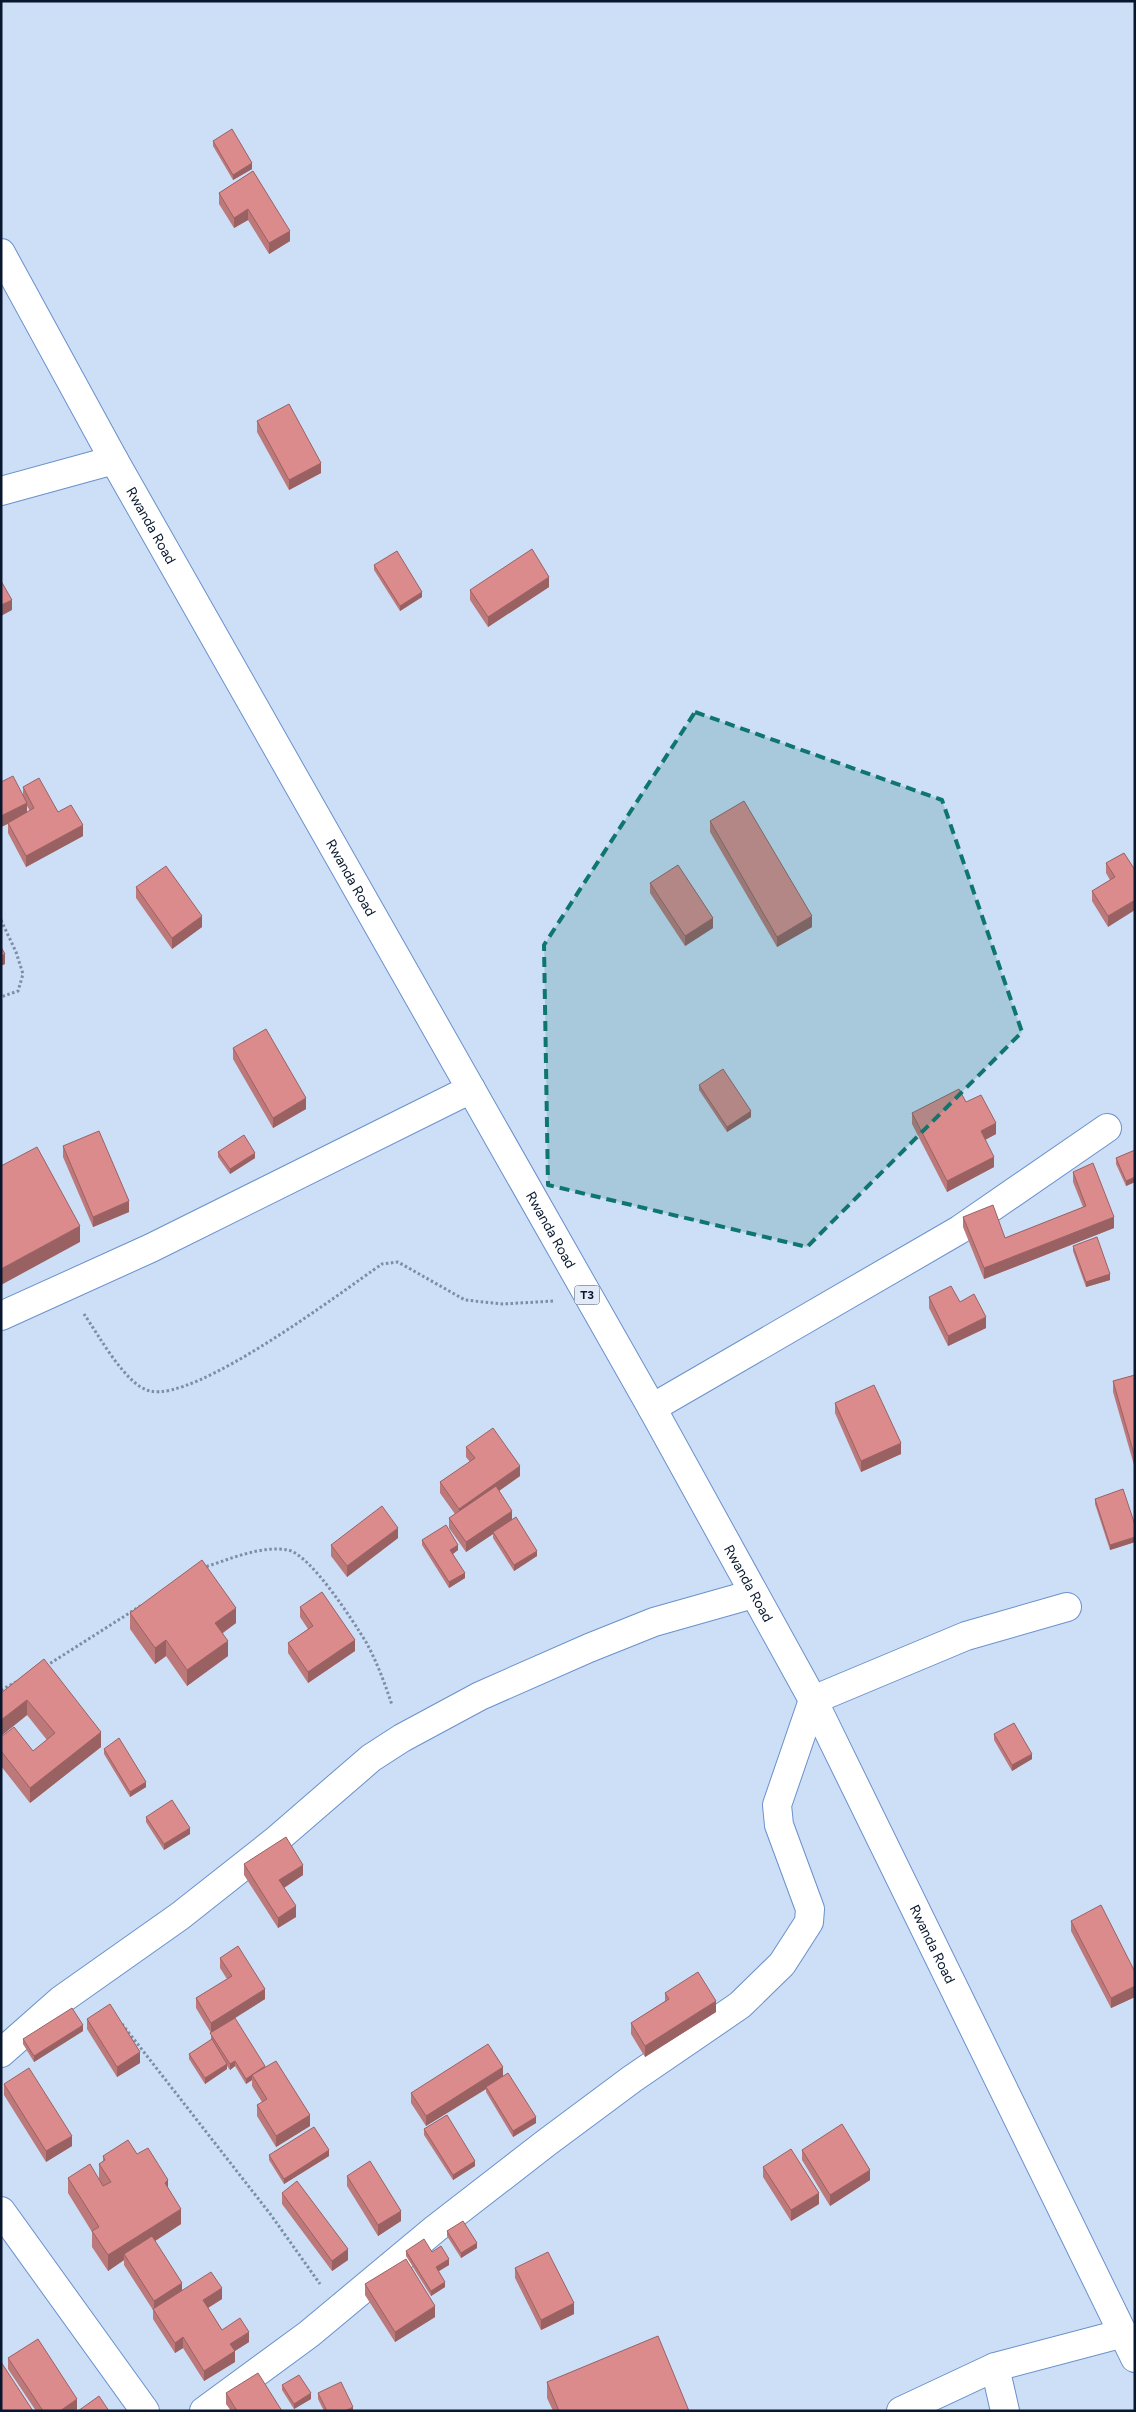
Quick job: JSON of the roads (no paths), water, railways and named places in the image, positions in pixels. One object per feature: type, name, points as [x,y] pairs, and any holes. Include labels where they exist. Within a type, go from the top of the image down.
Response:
[{"type":"main road","name":"Rwanda Road","points":[[1,253],[114,460],[652,1408],[813,1700],[1135,2358]]},
{"type":"main road","points":[[1,491],[114,460]]},
{"type":"main road","points":[[1,1316],[151,1248],[471,1088]]},
{"type":"main road","points":[[652,1408],[958,1230],[1107,1128]]},
{"type":"main road","points":[[1,2053],[61,2000],[180,1916],[275,1841],[371,1758],[402,1738],[480,1696],[589,1648],[654,1622],[753,1594]]},
{"type":"main road","points":[[204,2411],[309,2334],[435,2229],[546,2142],[632,2079],[740,2005],[782,1964],[809,1922],[810,1909],[779,1825],[777,1805],[813,1700],[966,1636],[1068,1607]]},
{"type":"main road","points":[[5,2224],[145,2411]]},
{"type":"main road","points":[[901,2411],[995,2367],[1124,2333]]},
{"type":"main road","points":[[995,2367],[1005,2411]]}]
